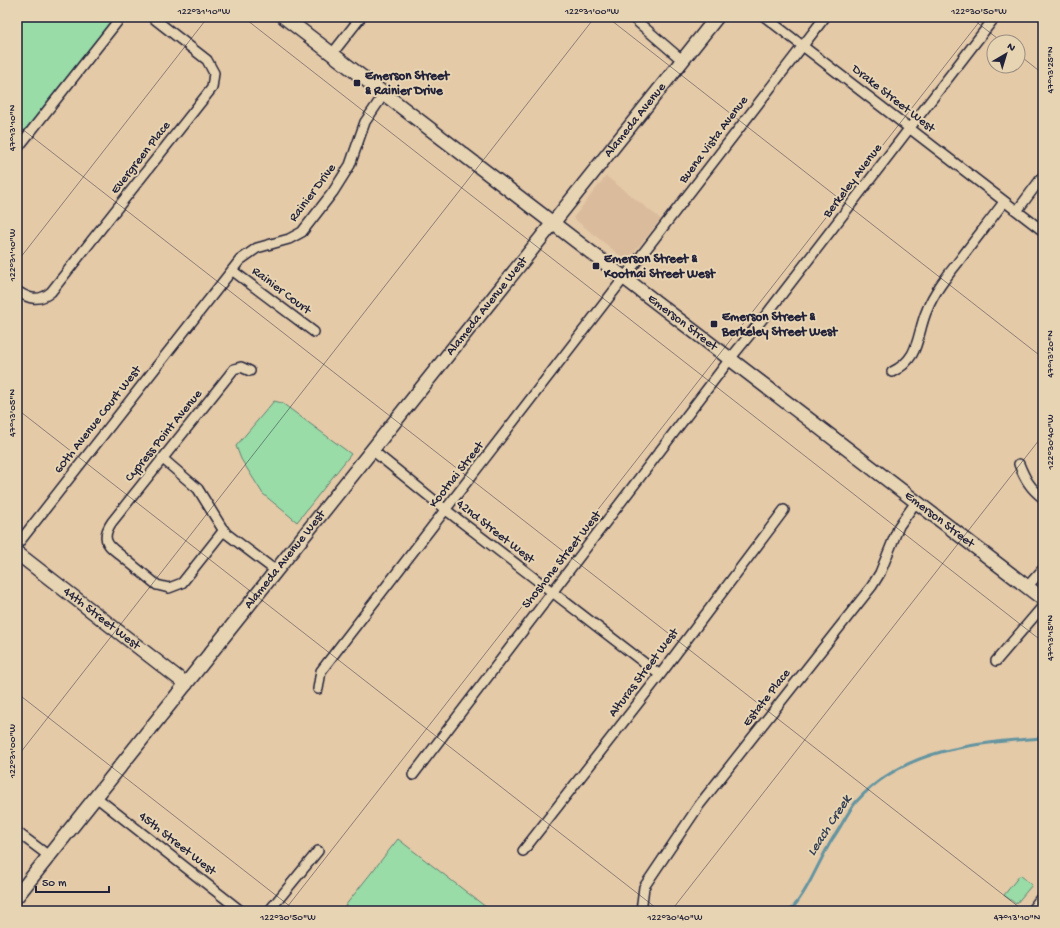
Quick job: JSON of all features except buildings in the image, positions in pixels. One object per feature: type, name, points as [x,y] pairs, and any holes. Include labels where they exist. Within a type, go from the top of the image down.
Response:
[{"type":"street","points":[[17,149],[121,17]]},
{"type":"street","name":"Evergreen Place","points":[[17,290],[32,299],[39,299],[51,292],[212,88],[214,73],[206,60],[152,17]]},
{"type":"street","name":"Emerson Street","points":[[284,17],[1043,599]]},
{"type":"street","points":[[332,54],[361,17]]},
{"type":"street","points":[[632,17],[682,60]]},
{"type":"street","name":"Alameda Avenue","points":[[553,223],[682,60],[718,17]]},
{"type":"street","name":"Drake Street West","points":[[765,17],[1017,211]]},
{"type":"street","name":"Buena Vista Avenue","points":[[624,278],[824,17]]},
{"type":"street","name":"Berkeley Avenue","points":[[730,359],[995,17]]},
{"type":"street","name":"Rainier Drive","points":[[200,312],[240,260],[257,248],[295,237],[302,232],[333,192],[350,165],[365,122],[384,94]]},
{"type":"street","points":[[1043,176],[1017,211],[1043,231]]},
{"type":"street","points":[[892,372],[901,368],[914,353],[920,337],[926,310],[936,292],[1004,202]]},
{"type":"street","name":"Alameda Avenue West","points":[[17,896],[553,223]]},
{"type":"street","name":"Rainier Court","points":[[233,271],[314,332]]},
{"type":"street","name":"Kootnai Street","points":[[318,689],[321,671],[624,278]]},
{"type":"street","name":"60th Avenue Court West","points":[[17,545],[200,312]]},
{"type":"street","name":"Shoshone Street West","points":[[413,775],[730,359]]},
{"type":"street","name":"Cypress Point Avenue","points":[[224,530],[182,583],[174,587],[157,585],[110,546],[106,534],[112,522],[234,369],[241,367],[250,371]]},
{"type":"street","name":"42nd Street West","points":[[372,450],[446,510],[660,675]]},
{"type":"street","points":[[162,458],[198,489],[224,530],[276,572]]},
{"type":"street","points":[[1019,464],[1025,481],[1043,498]]},
{"type":"street","name":"Estate Place","points":[[641,911],[644,887],[700,804],[872,586],[880,573],[899,526],[916,502]]},
{"type":"street","name":"Alturas Street West","points":[[523,851],[660,675],[784,510]]},
{"type":"street","name":"44th Street West","points":[[17,553],[186,684]]},
{"type":"street","points":[[1027,587],[1043,569]]},
{"type":"street","points":[[996,661],[1043,606]]},
{"type":"street","name":"45th Street West","points":[[96,797],[241,911]]},
{"type":"street","points":[[17,832],[49,856]]},
{"type":"street","points":[[269,911],[318,851]]},
{"type":"street","points":[[1031,911],[1043,895]]},
{"type":"shaded area","points":[[606,176],[661,219],[627,261],[573,218]]},
{"type":"green space","points":[[17,17],[114,17],[17,140]]},
{"type":"green space","points":[[274,401],[282,403],[351,454],[297,522],[263,494],[241,459],[236,446]]},
{"type":"green space","points":[[398,839],[491,911],[341,911]]},
{"type":"green space","points":[[1020,875],[1032,885],[1016,904],[1004,895]]},
{"type":"waterway","name":"Leach Creek","points":[[790,911],[803,894],[828,847],[856,802],[875,784],[896,770],[919,759],[942,752],[967,746],[1043,738]]},
{"type":"place","name":"Emerson Street & Rainier Drive","points":[[357,83]]},
{"type":"place","name":"Emerson Street & Kootnai Street West","points":[[596,266]]},
{"type":"place","name":"Emerson Street & Berkeley Street West","points":[[714,324]]}]
